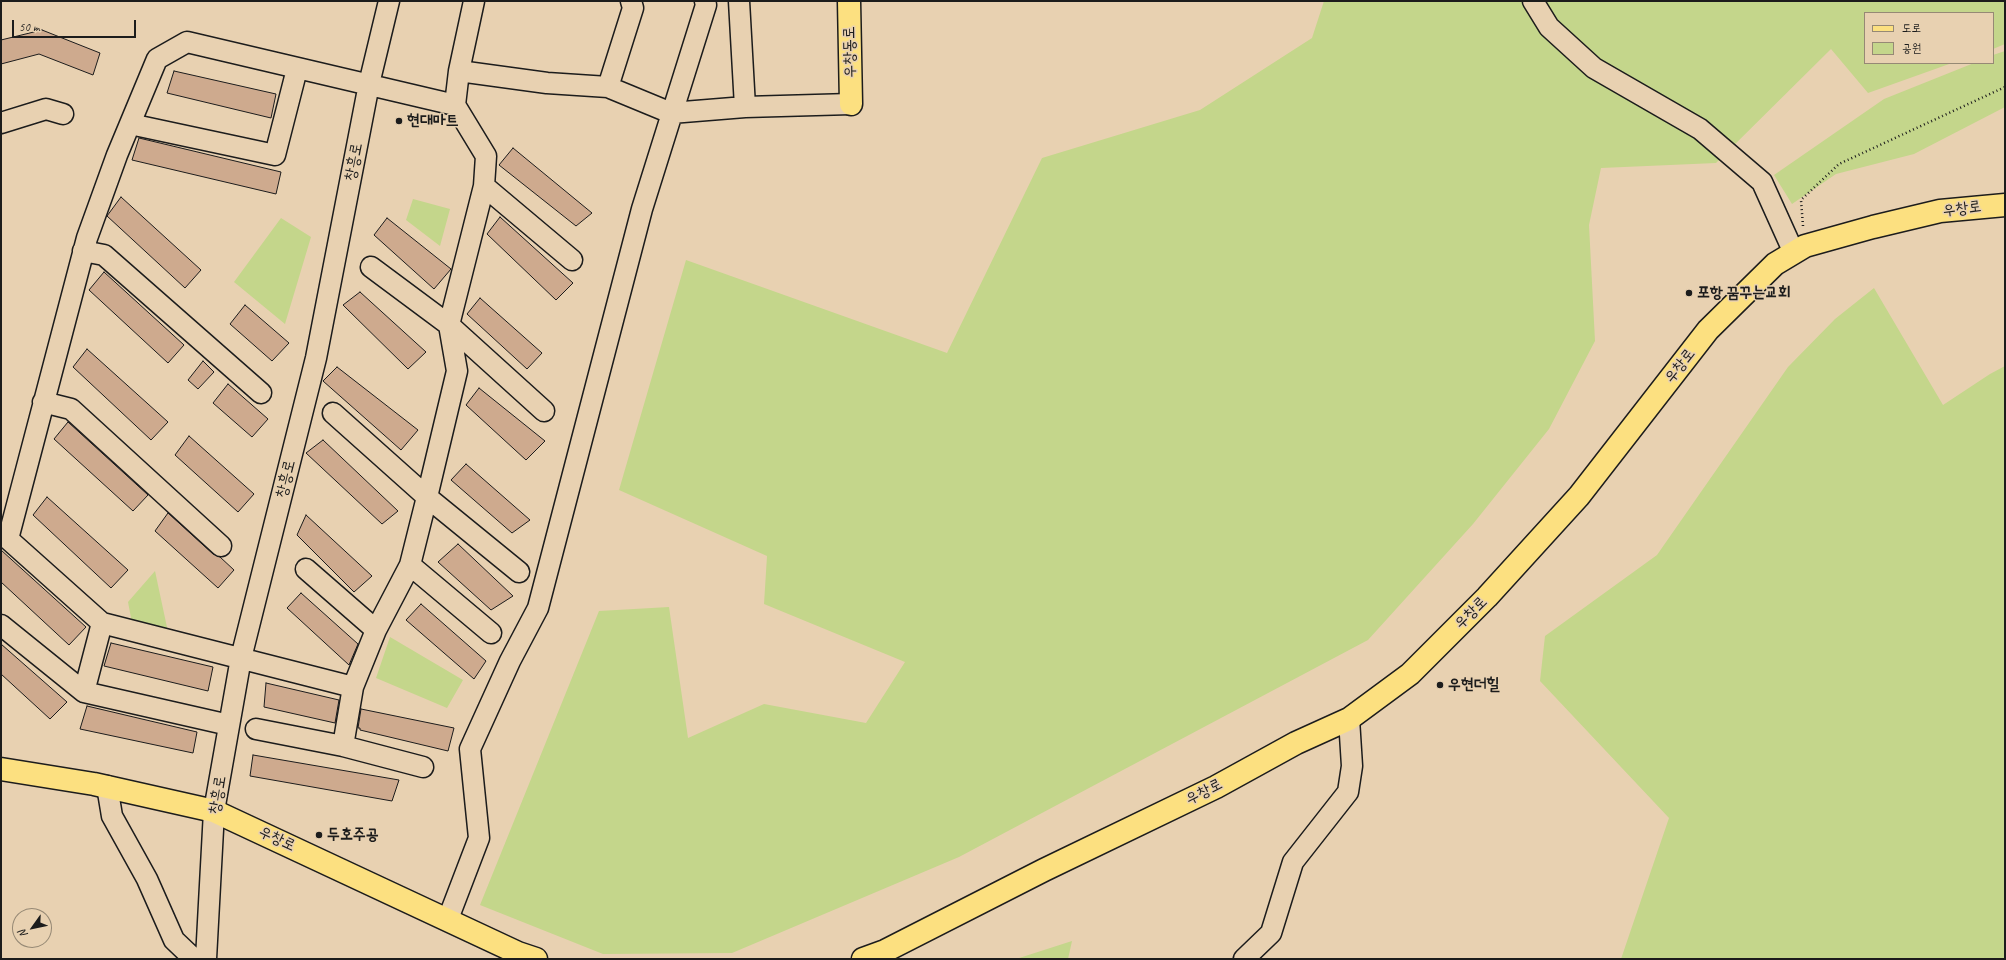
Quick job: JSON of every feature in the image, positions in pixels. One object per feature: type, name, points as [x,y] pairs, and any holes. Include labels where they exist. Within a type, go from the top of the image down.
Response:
[{"type":"main road","name":"우창동로","points":[[849,1],[851,104]]},
{"type":"main road","name":"우창로","points":[[863,959],[885,951],[1044,870],[1216,787],[1296,743],[1349,718],[1410,674],[1487,597],[1579,496],[1708,330],[1775,264],[1799,249],[1940,211],[2005,205]]},
{"type":"main road","name":"우창로","points":[[1,769],[107,786],[214,811],[518,953],[536,959]]},
{"type":"street","name":"창흥로","points":[[206,959],[214,811],[241,658],[316,358],[369,84],[388,1]]},
{"type":"street","points":[[343,746],[353,687],[376,630],[410,565],[457,371],[449,325],[484,186],[486,156],[455,105],[459,71],[474,1]]},
{"type":"street","points":[[608,87],[633,8],[631,1]]},
{"type":"street","points":[[448,919],[479,838],[470,749],[510,661],[538,608],[642,209],[706,5],[705,1]]},
{"type":"street","points":[[739,1],[745,107]]},
{"type":"street","points":[[1533,1],[1549,27],[1594,68],[1700,129],[1762,182],[1799,249]]},
{"type":"street","points":[[353,687],[102,623],[8,539],[42,402],[83,251],[130,124],[157,59],[187,42],[455,105]]},
{"type":"street","points":[[130,124],[275,155],[297,69]]},
{"type":"street","points":[[459,71],[547,83],[608,87],[671,113],[745,107],[851,104]]},
{"type":"street","points":[[1,123],[46,109],[63,114]]},
{"type":"street","points":[[484,186],[572,260]]},
{"type":"street","points":[[83,251],[104,255],[261,393]]},
{"type":"street","points":[[371,267],[449,325],[544,411]]},
{"type":"street","points":[[42,402],[71,409],[221,546]]},
{"type":"street","points":[[333,413],[427,497],[519,572]]},
{"type":"street","points":[[410,565],[491,633]]},
{"type":"street","points":[[306,569],[376,630]]},
{"type":"street","points":[[84,692],[102,623]]},
{"type":"street","points":[[1,625],[84,692],[229,725]]},
{"type":"street","points":[[1244,959],[1271,932],[1293,862],[1348,792],[1352,766],[1349,718]]},
{"type":"street","points":[[256,728],[343,746],[423,767]]},
{"type":"street","points":[[107,786],[112,816],[147,879],[174,940],[194,959]]},
{"type":"path","points":[[1799,249],[1800,200],[1838,164],[2005,87]]},
{"type":"green space","points":[[1324,1],[2005,1],[2005,44],[1994,49],[1994,12],[1864,12],[1864,64],[1949,64],[1868,93],[1831,49],[1716,163],[1601,168],[1589,225],[1595,341],[1549,429],[1473,524],[1368,640],[959,857],[732,953],[603,954],[480,905],[599,611],[669,607],[688,738],[764,704],[866,723],[905,662],[764,604],[767,556],[619,490],[686,260],[947,353],[1042,158],[1200,110],[1312,38]]},
{"type":"green space","points":[[2005,51],[2005,107],[1914,154],[1836,174],[1792,204],[1774,175],[1884,99],[1972,64],[1994,64],[1994,55]]},
{"type":"green space","points":[[413,199],[450,209],[440,246],[406,220]]},
{"type":"green space","points":[[281,218],[311,237],[285,324],[234,282]]},
{"type":"green space","points":[[1874,288],[1943,405],[1990,374],[2005,366],[2005,959],[1621,959],[1669,818],[1540,681],[1545,636],[1657,555],[1788,367],[1835,319]]},
{"type":"green space","points":[[155,571],[168,632],[132,623],[128,602]]},
{"type":"green space","points":[[390,637],[463,680],[447,708],[376,678]]},
{"type":"green space","points":[[1072,941],[1068,959],[1016,959]]},
{"type":"building","points":[[42,30],[100,53],[93,75],[39,54],[1,64],[1,40]]},
{"type":"building","points":[[174,71],[276,94],[271,118],[167,93]]},
{"type":"building","points":[[139,138],[281,172],[276,194],[132,160]]},
{"type":"building","points":[[513,148],[592,213],[576,226],[499,165]]},
{"type":"building","points":[[121,197],[201,270],[185,288],[107,216]]},
{"type":"building","points":[[500,217],[573,283],[556,300],[487,234]]},
{"type":"building","points":[[387,218],[451,269],[434,289],[374,235]]},
{"type":"building","points":[[104,272],[184,345],[168,363],[89,290]]},
{"type":"building","points":[[360,292],[426,352],[408,369],[343,305]]},
{"type":"building","points":[[480,298],[542,353],[527,369],[467,314]]},
{"type":"building","points":[[245,305],[289,343],[272,361],[230,324]]},
{"type":"building","points":[[87,349],[168,422],[151,440],[73,367]]},
{"type":"building","points":[[203,361],[214,372],[198,389],[188,380]]},
{"type":"building","points":[[337,367],[418,430],[401,450],[323,381]]},
{"type":"building","points":[[228,384],[268,419],[252,437],[213,403]]},
{"type":"building","points":[[479,388],[545,441],[526,460],[466,405]]},
{"type":"building","points":[[68,422],[148,495],[133,511],[54,439]]},
{"type":"building","points":[[189,436],[254,494],[238,512],[175,455]]},
{"type":"building","points":[[323,440],[398,511],[382,524],[306,453]]},
{"type":"building","points":[[466,464],[530,520],[512,533],[451,480]]},
{"type":"building","points":[[47,497],[128,570],[111,588],[33,515]]},
{"type":"building","points":[[168,513],[213,554],[220,557],[234,570],[218,588],[155,531]]},
{"type":"building","points":[[306,515],[372,576],[354,592],[297,535]]},
{"type":"building","points":[[458,544],[513,596],[491,610],[438,562]]},
{"type":"building","points":[[1,550],[86,627],[69,645],[1,582]]},
{"type":"building","points":[[301,593],[358,644],[349,665],[287,608]]},
{"type":"building","points":[[421,604],[486,661],[474,679],[406,620]]},
{"type":"building","points":[[111,643],[213,667],[208,691],[104,666]]},
{"type":"building","points":[[1,644],[67,702],[50,719],[1,674]]},
{"type":"building","points":[[266,683],[339,700],[335,723],[264,707]]},
{"type":"building","points":[[87,706],[197,732],[193,753],[80,729]]},
{"type":"building","points":[[361,709],[454,728],[448,751],[360,730],[360,728],[358,728]]},
{"type":"building","points":[[253,755],[399,780],[392,801],[250,776]]},
{"type":"place","name":"현대마트","points":[[399,121]]},
{"type":"place","name":"포항 꿈꾸는교회","points":[[1689,293]]},
{"type":"place","name":"우현더힐","points":[[1440,685]]},
{"type":"place","name":"두호주공","points":[[319,835]]}]
